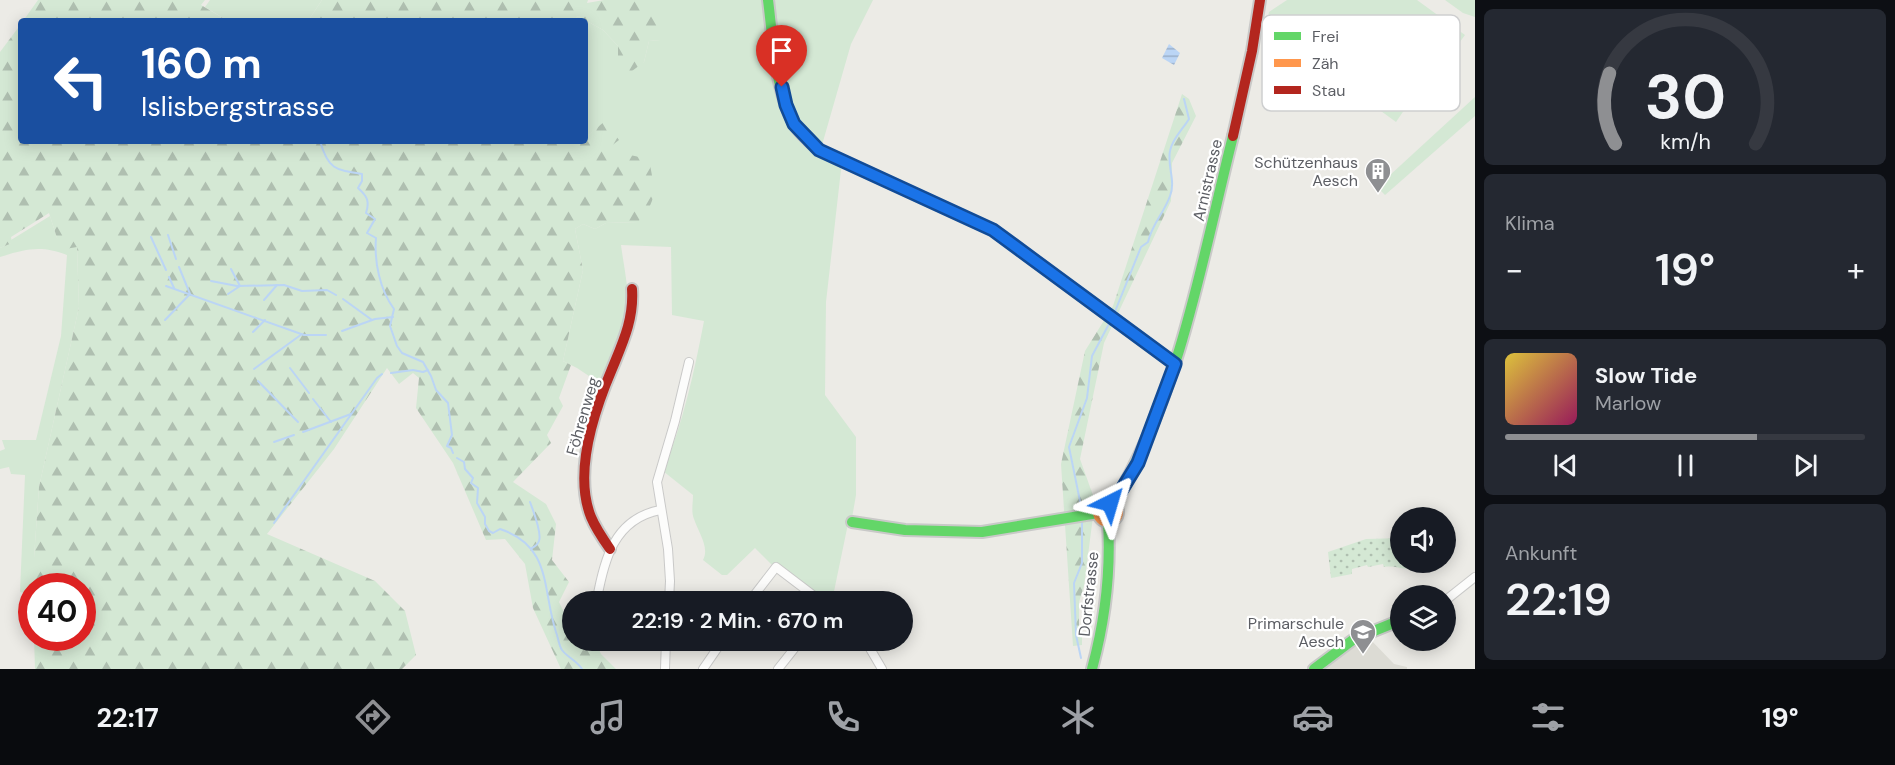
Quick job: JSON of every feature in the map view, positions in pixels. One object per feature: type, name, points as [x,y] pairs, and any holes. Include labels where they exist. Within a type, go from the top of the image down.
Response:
[{"type":"street","points":[[768,0],[786,105],[794,124],[819,150],[993,230],[1175,364],[1138,463],[1113,504]]},
{"type":"street","name":"Arnistrasse","points":[[1175,364],[1252,54],[1260,0]]},
{"type":"street","name":"Föhrenweg","points":[[610,549],[593,523],[586,504],[583,465],[605,387],[628,330],[634,304],[632,289]]},
{"type":"street","points":[[670,591],[668,549],[657,483],[689,362]]},
{"type":"street","points":[[1104,503],[1113,504],[1118,515],[1114,520],[1108,522],[1102,520],[1098,513],[1100,507],[1104,503]]},
{"type":"street","points":[[599,591],[603,568],[610,549],[618,537],[635,521],[648,513],[660,510]]},
{"type":"street","points":[[852,522],[904,530],[982,532],[1098,513]]},
{"type":"street","name":"Dorfstrasse","points":[[1092,669],[1100,640],[1107,586],[1108,522]]},
{"type":"street","points":[[757,591],[776,567],[808,591]]},
{"type":"street","points":[[1456,592],[1475,577]]},
{"type":"street","points":[[1314,669],[1335,651],[1360,635],[1390,624]]},
{"type":"street","points":[[665,669],[666,651]]},
{"type":"street","points":[[703,669],[715,651]]},
{"type":"street","points":[[778,669],[792,651]]},
{"type":"street","points":[[871,651],[882,669]]},
{"type":"shaded area","name":"Primarschule Aesch","points":[[1368,637],[1394,664],[1407,667],[1407,669],[1324,669],[1351,646]]},
{"type":"green space","points":[[38,0],[205,0],[201,5],[223,18],[25,18]]},
{"type":"green space","points":[[210,0],[322,0],[310,18],[223,18],[205,7]]},
{"type":"green space","points":[[322,0],[588,0],[587,3],[604,0],[660,0],[660,40],[649,41],[644,62],[628,74],[618,72],[618,46],[603,30],[588,22],[588,18],[578,16],[576,18],[310,18]]},
{"type":"green space","points":[[660,0],[873,0],[851,44],[822,145],[842,161],[826,302],[825,395],[856,437],[856,495],[834,591],[804,591],[781,574],[755,548],[727,575],[722,575],[703,560],[705,550],[693,516],[693,495],[663,471],[687,398],[704,321],[672,315],[671,247],[621,245],[628,310],[616,348],[598,382],[563,361],[583,270],[575,229],[583,224],[595,229],[606,223],[638,222],[606,150],[605,122],[588,136],[588,22],[603,30],[618,46],[618,72],[644,62],[649,41],[660,40]]},
{"type":"green space","points":[[1287,0],[1417,0],[1438,15],[1268,15],[1269,12]]},
{"type":"green space","points":[[1445,0],[1475,0],[1475,17],[1463,13]]},
{"type":"green space","points":[[18,28],[18,144],[588,144],[588,135],[605,121],[619,140],[606,150],[649,159],[654,193],[650,206],[638,222],[606,223],[595,229],[583,224],[575,229],[583,270],[563,361],[571,365],[559,398],[563,406],[547,435],[551,443],[513,482],[546,504],[556,524],[552,560],[569,582],[564,591],[562,591],[559,602],[562,608],[562,651],[600,651],[616,669],[561,669],[533,608],[525,564],[505,539],[486,540],[453,463],[416,408],[419,378],[413,373],[399,384],[387,368],[334,449],[267,534],[375,581],[405,611],[416,655],[402,669],[35,669],[34,651],[96,651],[96,573],[34,573],[39,487],[79,307],[77,247],[65,249],[57,238],[49,213],[11,237],[12,243],[0,248],[0,52]]},
{"type":"green space","points":[[1460,31],[1465,35],[1460,42]]},
{"type":"green space","points":[[1182,94],[1189,99],[1196,116],[1172,163],[1171,201],[1104,343],[1080,459],[1095,501],[1084,586],[1079,602],[1079,630],[1082,631],[1082,645],[1073,646],[1061,464],[1085,351],[1113,306]]},
{"type":"green space","points":[[1475,97],[1475,116],[1385,195],[1377,187]]},
{"type":"green space","points":[[1381,111],[1404,111],[1396,122]]},
{"type":"green space","points":[[50,216],[57,238],[77,247],[79,307],[39,487],[34,573],[21,573],[25,475],[11,474],[9,467],[0,469],[0,451],[5,449],[2,440],[36,440],[61,336],[67,255],[34,249],[0,257],[0,248],[11,243],[11,240]]},
{"type":"green space","points":[[1390,538],[1390,567],[1384,567],[1383,564],[1368,567],[1367,565],[1352,569],[1352,574],[1331,578],[1328,552],[1366,539]]},
{"type":"water","points":[[1169,44],[1180,53],[1174,65],[1162,58]]},
{"type":"waterway","points":[[1114,314],[1141,247],[1148,242],[1172,190],[1170,151],[1175,138],[1189,119],[1184,99]]},
{"type":"waterway","points":[[321,144],[326,157],[334,166],[362,174],[362,181],[358,188],[367,199],[366,213],[375,219],[367,233],[376,238],[379,275],[394,309],[390,326],[402,353],[423,362],[436,390],[448,403],[452,435],[447,446],[453,453]]},
{"type":"waterway","points":[[168,235],[176,259]]},
{"type":"waterway","points":[[151,237],[166,270]]},
{"type":"waterway","points":[[165,320],[190,294],[179,267]]},
{"type":"waterway","points":[[228,294],[240,286],[231,269]]},
{"type":"waterway","points":[[169,277],[174,288]]},
{"type":"waterway","points":[[211,281],[237,286],[284,285],[302,291],[327,290],[336,295]]},
{"type":"waterway","points":[[264,300],[277,285]]},
{"type":"waterway","points":[[166,286],[304,335],[326,335]]},
{"type":"waterway","points":[[343,299],[372,320]]},
{"type":"waterway","points":[[342,331],[375,319],[393,317]]},
{"type":"waterway","points":[[253,332],[265,320]]},
{"type":"waterway","points":[[1082,511],[1069,447],[1087,398],[1092,356],[1110,322]]},
{"type":"waterway","points":[[254,369],[302,334]]},
{"type":"waterway","points":[[290,368],[309,393]]},
{"type":"waterway","points":[[391,373],[428,370]]},
{"type":"waterway","points":[[274,523],[382,374]]},
{"type":"waterway","points":[[258,381],[298,422]]},
{"type":"waterway","points":[[313,399],[331,422]]},
{"type":"waterway","points":[[303,432],[351,414]]},
{"type":"waterway","points":[[274,442],[294,435]]},
{"type":"waterway","points":[[457,458],[464,462],[465,469],[473,478],[471,483],[478,488],[477,503],[485,517],[485,524],[489,531],[493,533],[500,529],[517,537],[529,546],[537,558],[546,585],[560,646],[582,669]]},
{"type":"waterway","points":[[530,502],[540,537],[538,543],[532,548]]},
{"type":"waterway","points":[[1081,658],[1076,635],[1074,583],[1082,563],[1082,520]]},
{"type":"traffic: fast","points":[[768,0],[776,65],[783,99],[796,127],[807,139],[819,150],[993,230],[1058,278]]},
{"type":"traffic: fast","points":[[1113,504],[1156,417],[1172,371],[1199,278],[1233,136]]},
{"type":"traffic: fast","points":[[852,522],[905,530],[982,532],[1098,513]]},
{"type":"traffic: fast","points":[[1092,669],[1106,596],[1109,559],[1108,522]]},
{"type":"traffic: fast","points":[[1314,669],[1354,639],[1390,624]]},
{"type":"traffic: slow","points":[[1058,278],[1175,364]]},
{"type":"traffic: slow","points":[[1108,502],[1115,505],[1118,512],[1115,519],[1108,522],[1101,519],[1098,512],[1101,505],[1108,502]]},
{"type":"traffic: jam","points":[[1233,136],[1252,51],[1260,0]]},
{"type":"traffic: jam","points":[[610,549],[591,517],[584,481],[585,461],[593,422],[627,330],[632,289]]},
{"type":"place","name":"Schützenhaus Aesch","points":[[1378,194]]},
{"type":"place","name":"Primarschule Aesch","points":[[1363,655]]},
{"type":"route","points":[[782,87],[794,124],[819,150],[993,230],[1175,364],[1138,463],[1125,487],[1113,504],[1110,503]]}]
